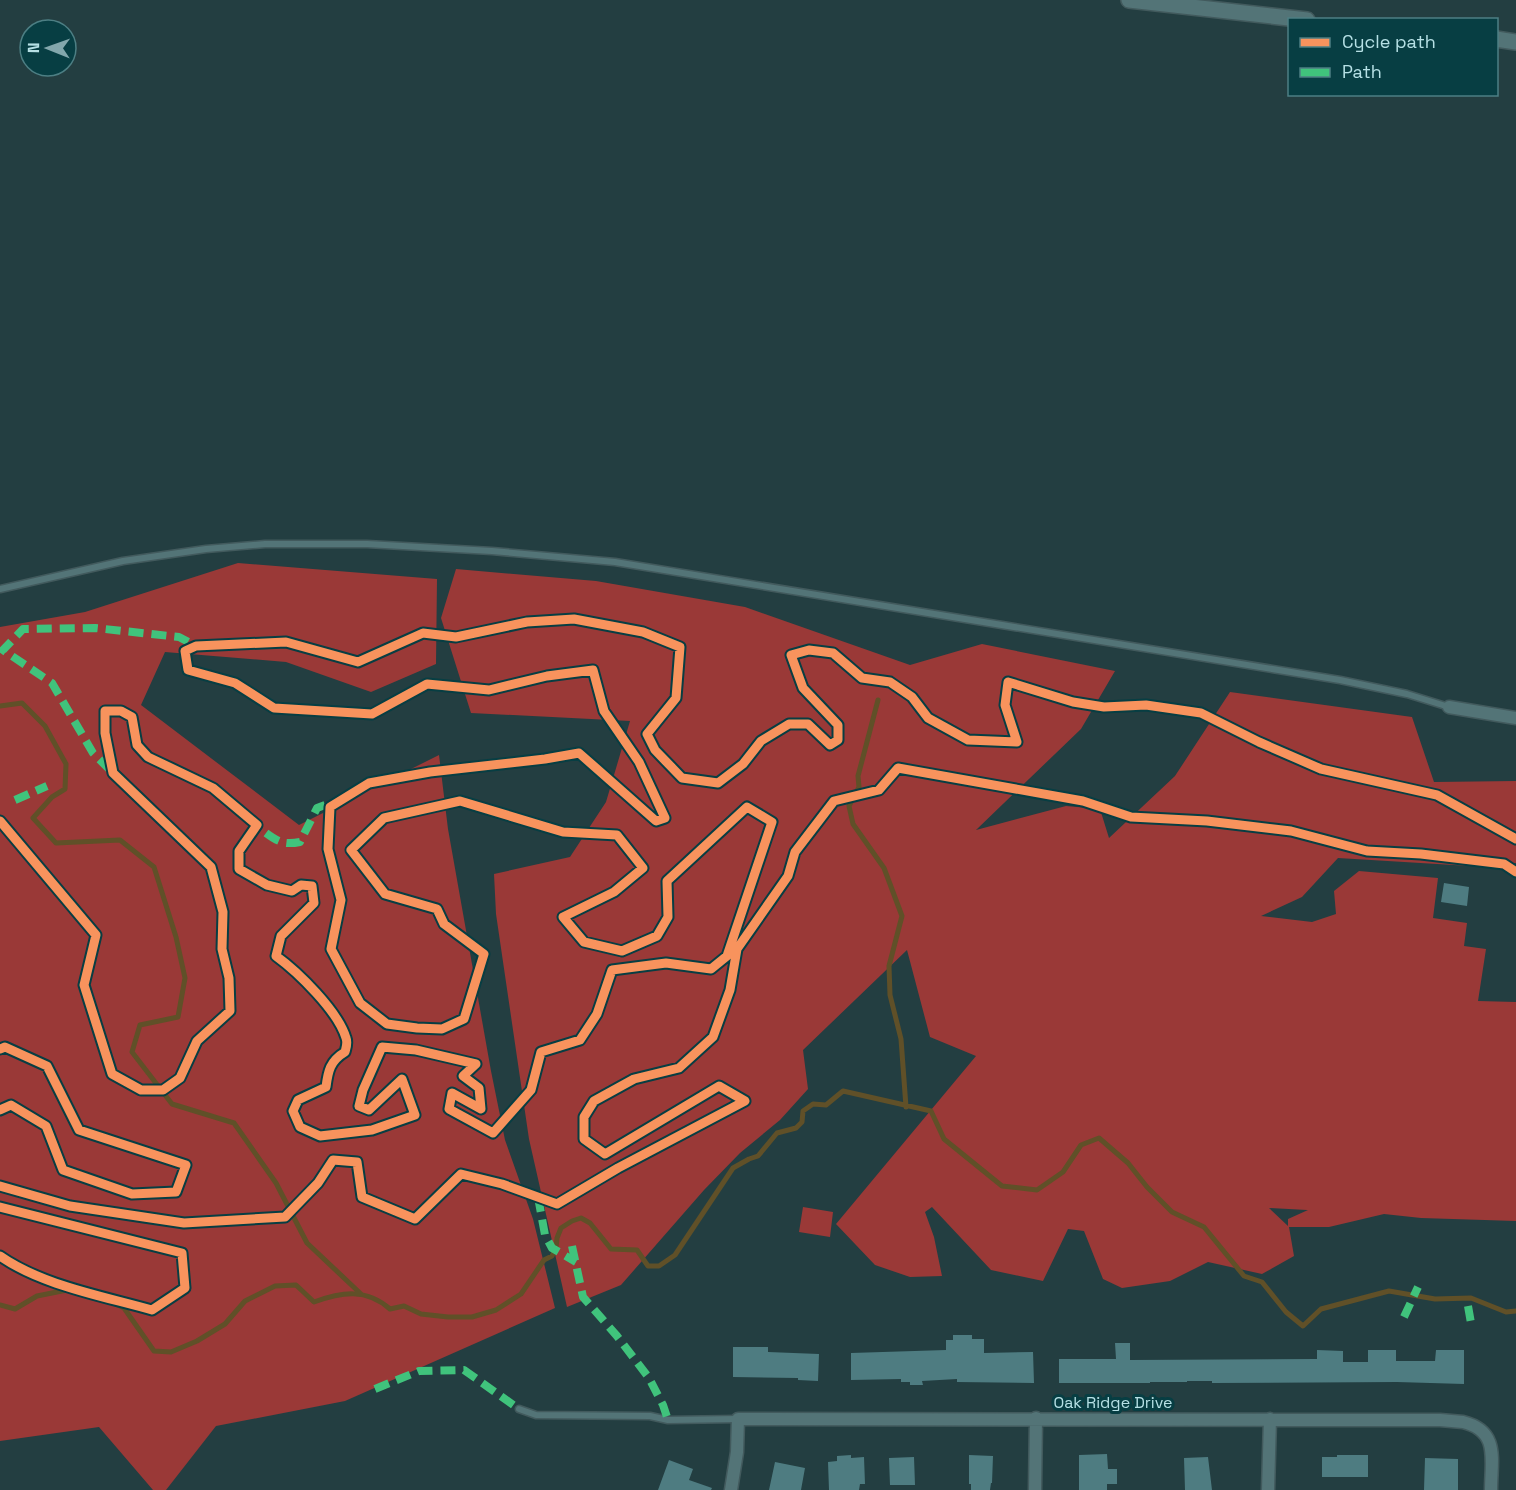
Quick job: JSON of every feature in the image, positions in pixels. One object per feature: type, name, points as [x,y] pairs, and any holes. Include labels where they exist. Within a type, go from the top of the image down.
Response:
[{"type":"street","points":[[1129,0],[1290,18]]},
{"type":"street","points":[[1498,39],[1516,42]]},
{"type":"street","points":[[1449,708],[1516,718]]},
{"type":"street","points":[[1035,1490],[1036,1418]]},
{"type":"street","name":"Oak Ridge Drive","points":[[738,1419],[1036,1418],[1463,1422],[1473,1424],[1485,1432],[1491,1446],[1491,1490]]},
{"type":"street","points":[[730,1490],[737,1452],[738,1419]]},
{"type":"street","points":[[1268,1490],[1270,1419]]},
{"type":"lane","points":[[0,589],[123,561],[206,549],[265,544],[367,544],[492,551],[615,562],[1340,680],[1407,694],[1449,708]]},
{"type":"lane","points":[[519,1409],[536,1415],[650,1416],[668,1420],[738,1419]]},
{"type":"shaded area","points":[[238,563],[437,579],[436,664],[371,692],[286,662],[165,652],[141,705],[299,825],[439,755],[448,829],[505,1140],[533,1219],[555,1308],[345,1401],[216,1426],[166,1490],[153,1490],[99,1427],[0,1441],[0,627],[85,612]]},
{"type":"shaded area","points":[[456,569],[596,581],[745,607],[910,665],[982,644],[1115,671],[1081,729],[976,830],[1066,806],[1100,809],[1109,838],[1175,776],[1230,692],[1412,717],[1434,782],[1516,781],[1516,863],[1470,866],[1338,858],[1302,897],[1261,916],[1312,922],[1336,914],[1334,891],[1359,871],[1438,878],[1433,918],[1467,923],[1464,946],[1486,949],[1478,1001],[1516,1002],[1516,1221],[1421,1218],[1384,1214],[1329,1227],[1289,1227],[1294,1256],[1262,1274],[1208,1262],[1170,1281],[1122,1288],[1103,1279],[1084,1231],[1068,1229],[1043,1281],[991,1270],[932,1207],[925,1212],[934,1237],[942,1276],[910,1277],[875,1265],[836,1224],[976,1056],[930,1037],[907,950],[803,1050],[808,1089],[780,1120],[740,1153],[704,1190],[621,1285],[567,1307],[529,1139],[496,914],[494,874],[570,857],[606,802],[630,721],[471,713],[441,618]],"holes":[[[1269,1208],[1308,1210],[1288,1219],[1288,1226]]]},
{"type":"shaded area","points":[[803,1207],[833,1212],[830,1237],[799,1232]]},
{"type":"building","points":[[1444,883],[1469,887],[1467,906],[1441,902]]},
{"type":"building","points":[[953,1335],[972,1335],[972,1339],[984,1339],[984,1353],[1033,1352],[1034,1383],[957,1382],[957,1379],[922,1381],[923,1385],[910,1385],[910,1382],[901,1382],[901,1379],[851,1380],[851,1353],[946,1350],[946,1340],[953,1340]]},
{"type":"building","points":[[1115,1343],[1130,1343],[1130,1360],[1317,1359],[1317,1350],[1343,1351],[1343,1362],[1368,1362],[1368,1350],[1396,1350],[1396,1361],[1435,1361],[1436,1350],[1464,1350],[1464,1384],[1212,1383],[1212,1381],[1059,1383],[1059,1359],[1116,1359]]},
{"type":"building","points":[[733,1347],[768,1347],[768,1352],[819,1354],[818,1381],[798,1380],[798,1378],[733,1377]]},
{"type":"building","points":[[1107,1454],[1108,1469],[1117,1469],[1117,1484],[1107,1484],[1107,1490],[1079,1490],[1079,1455]]},
{"type":"building","points":[[851,1455],[851,1458],[864,1457],[865,1484],[860,1484],[859,1490],[829,1490],[828,1462],[837,1461],[837,1456]]},
{"type":"building","points":[[969,1455],[993,1456],[990,1490],[971,1490]]},
{"type":"building","points":[[1337,1455],[1368,1455],[1368,1477],[1322,1477],[1322,1457],[1337,1457]]},
{"type":"building","points":[[914,1457],[915,1485],[890,1485],[889,1458]]},
{"type":"building","points":[[1208,1457],[1212,1490],[1185,1490],[1184,1458]]},
{"type":"building","points":[[1425,1458],[1458,1459],[1458,1490],[1424,1490]]},
{"type":"building","points":[[669,1460],[693,1469],[689,1480],[712,1488],[711,1490],[658,1490]]},
{"type":"building","points":[[775,1462],[805,1468],[801,1490],[769,1490]]},
{"type":"waterway","points":[[878,700],[858,776],[859,787],[849,806],[853,824],[884,868],[902,916],[889,966],[890,995],[901,1039],[906,1107]]},
{"type":"waterway","points":[[0,706],[22,703],[45,726],[66,764],[65,789],[52,797],[33,818],[56,843],[120,840],[154,867],[176,937],[185,978],[178,1017],[140,1025],[132,1052],[172,1104],[234,1123],[276,1183],[307,1243],[361,1294]]},
{"type":"waterway","points":[[0,1305],[15,1309],[37,1296],[67,1290],[104,1298],[124,1308],[154,1351],[171,1352],[197,1341],[225,1324],[245,1301],[275,1286],[296,1285],[314,1302],[334,1296],[354,1294],[372,1298],[390,1309],[404,1306],[421,1314],[472,1317],[496,1310],[521,1294],[544,1260],[552,1256],[561,1228],[581,1218],[590,1223],[611,1249],[637,1250],[648,1266],[659,1266],[675,1255],[733,1168],[758,1156],[777,1133],[796,1128],[802,1122],[803,1111],[813,1104],[826,1105],[843,1091],[931,1111],[944,1139],[1002,1186],[1037,1190],[1063,1172],[1081,1145],[1099,1138],[1128,1163],[1147,1187],[1172,1212],[1204,1227],[1244,1276],[1262,1282],[1286,1312],[1303,1326],[1321,1309],[1389,1291],[1435,1299],[1471,1298],[1506,1312],[1516,1311]]},
{"type":"marked path","points":[[110,770],[93,753],[52,683],[3,650],[23,629],[95,628],[179,637],[196,646]]},
{"type":"marked path","points":[[15,800],[47,786]]},
{"type":"marked path","points":[[266,833],[282,842],[300,842],[317,808],[325,805]]},
{"type":"marked path","points":[[538,1197],[545,1235],[552,1248],[576,1262]]},
{"type":"marked path","points":[[572,1246],[583,1297],[649,1378],[668,1420]]},
{"type":"marked path","points":[[1404,1317],[1418,1287]]},
{"type":"marked path","points":[[1468,1306],[1471,1323]]},
{"type":"marked path","points":[[375,1389],[419,1371],[464,1370],[519,1409]]},
{"type":"cycle path","points":[[0,821],[96,935],[84,985],[112,1074],[141,1090],[163,1090],[180,1078],[197,1041],[230,1011],[229,978],[222,949],[223,912],[211,867],[113,773],[105,733],[105,711],[121,711],[132,717],[137,745],[148,757],[213,788],[257,825],[239,851],[239,869],[267,885],[292,891],[301,885],[312,886],[314,903],[281,936],[276,956],[306,982],[326,1004],[342,1027],[347,1040],[345,1052],[336,1059],[331,1067],[326,1087],[298,1100],[293,1111],[300,1127],[320,1136],[372,1130],[415,1115],[402,1079],[369,1110],[359,1106],[363,1090],[382,1047],[416,1050],[476,1064],[463,1076],[479,1088],[481,1109],[452,1093],[449,1109],[493,1133],[531,1090],[541,1052],[580,1040],[597,1014],[612,970],[666,963],[711,969],[727,956],[772,822],[747,807],[667,881],[668,917],[657,936],[622,951],[584,942],[563,917],[614,892],[643,868],[617,835],[563,832],[460,801],[384,818],[351,850],[385,894],[437,909],[444,924],[484,954],[464,1019],[442,1029],[387,1024],[360,1003],[331,949],[341,900],[328,849],[330,807],[369,783],[430,772],[579,753],[656,821],[665,818],[639,762],[604,711],[593,670],[547,676],[489,690],[427,684],[372,714],[274,708],[235,683],[188,670],[185,651],[196,646],[286,642],[358,662],[423,633],[456,637],[527,622],[574,619],[643,632],[680,647],[676,698],[647,734],[655,750],[682,778],[718,783],[743,764],[761,741],[789,724],[808,724],[830,745],[838,740],[838,725],[803,688],[791,655],[809,650],[833,653],[862,678],[890,682],[912,697],[928,718],[968,740],[1017,742],[1005,705],[1008,682],[1073,702],[1104,707],[1146,705],[1201,713],[1321,769],[1437,795],[1516,839]]},
{"type":"cycle path","points":[[0,1186],[70,1206],[184,1223],[285,1217],[318,1183],[333,1160],[357,1162],[362,1197],[415,1219],[461,1174],[502,1184],[557,1204],[618,1168],[745,1101],[719,1086],[605,1154],[584,1139],[584,1117],[594,1101],[634,1079],[679,1068],[713,1037],[730,990],[737,949],[788,876],[795,852],[834,801],[879,790],[898,768],[1083,801],[1131,817],[1207,821],[1291,831],[1367,851],[1421,854],[1504,864],[1516,872]]},
{"type":"cycle path","points":[[0,1049],[5,1047],[47,1066],[79,1130],[186,1165],[176,1192],[132,1194],[63,1170],[46,1126],[11,1105],[0,1110]]},
{"type":"cycle path","points":[[0,1207],[182,1253],[185,1288],[152,1310],[53,1282],[34,1275],[0,1256]]}]
